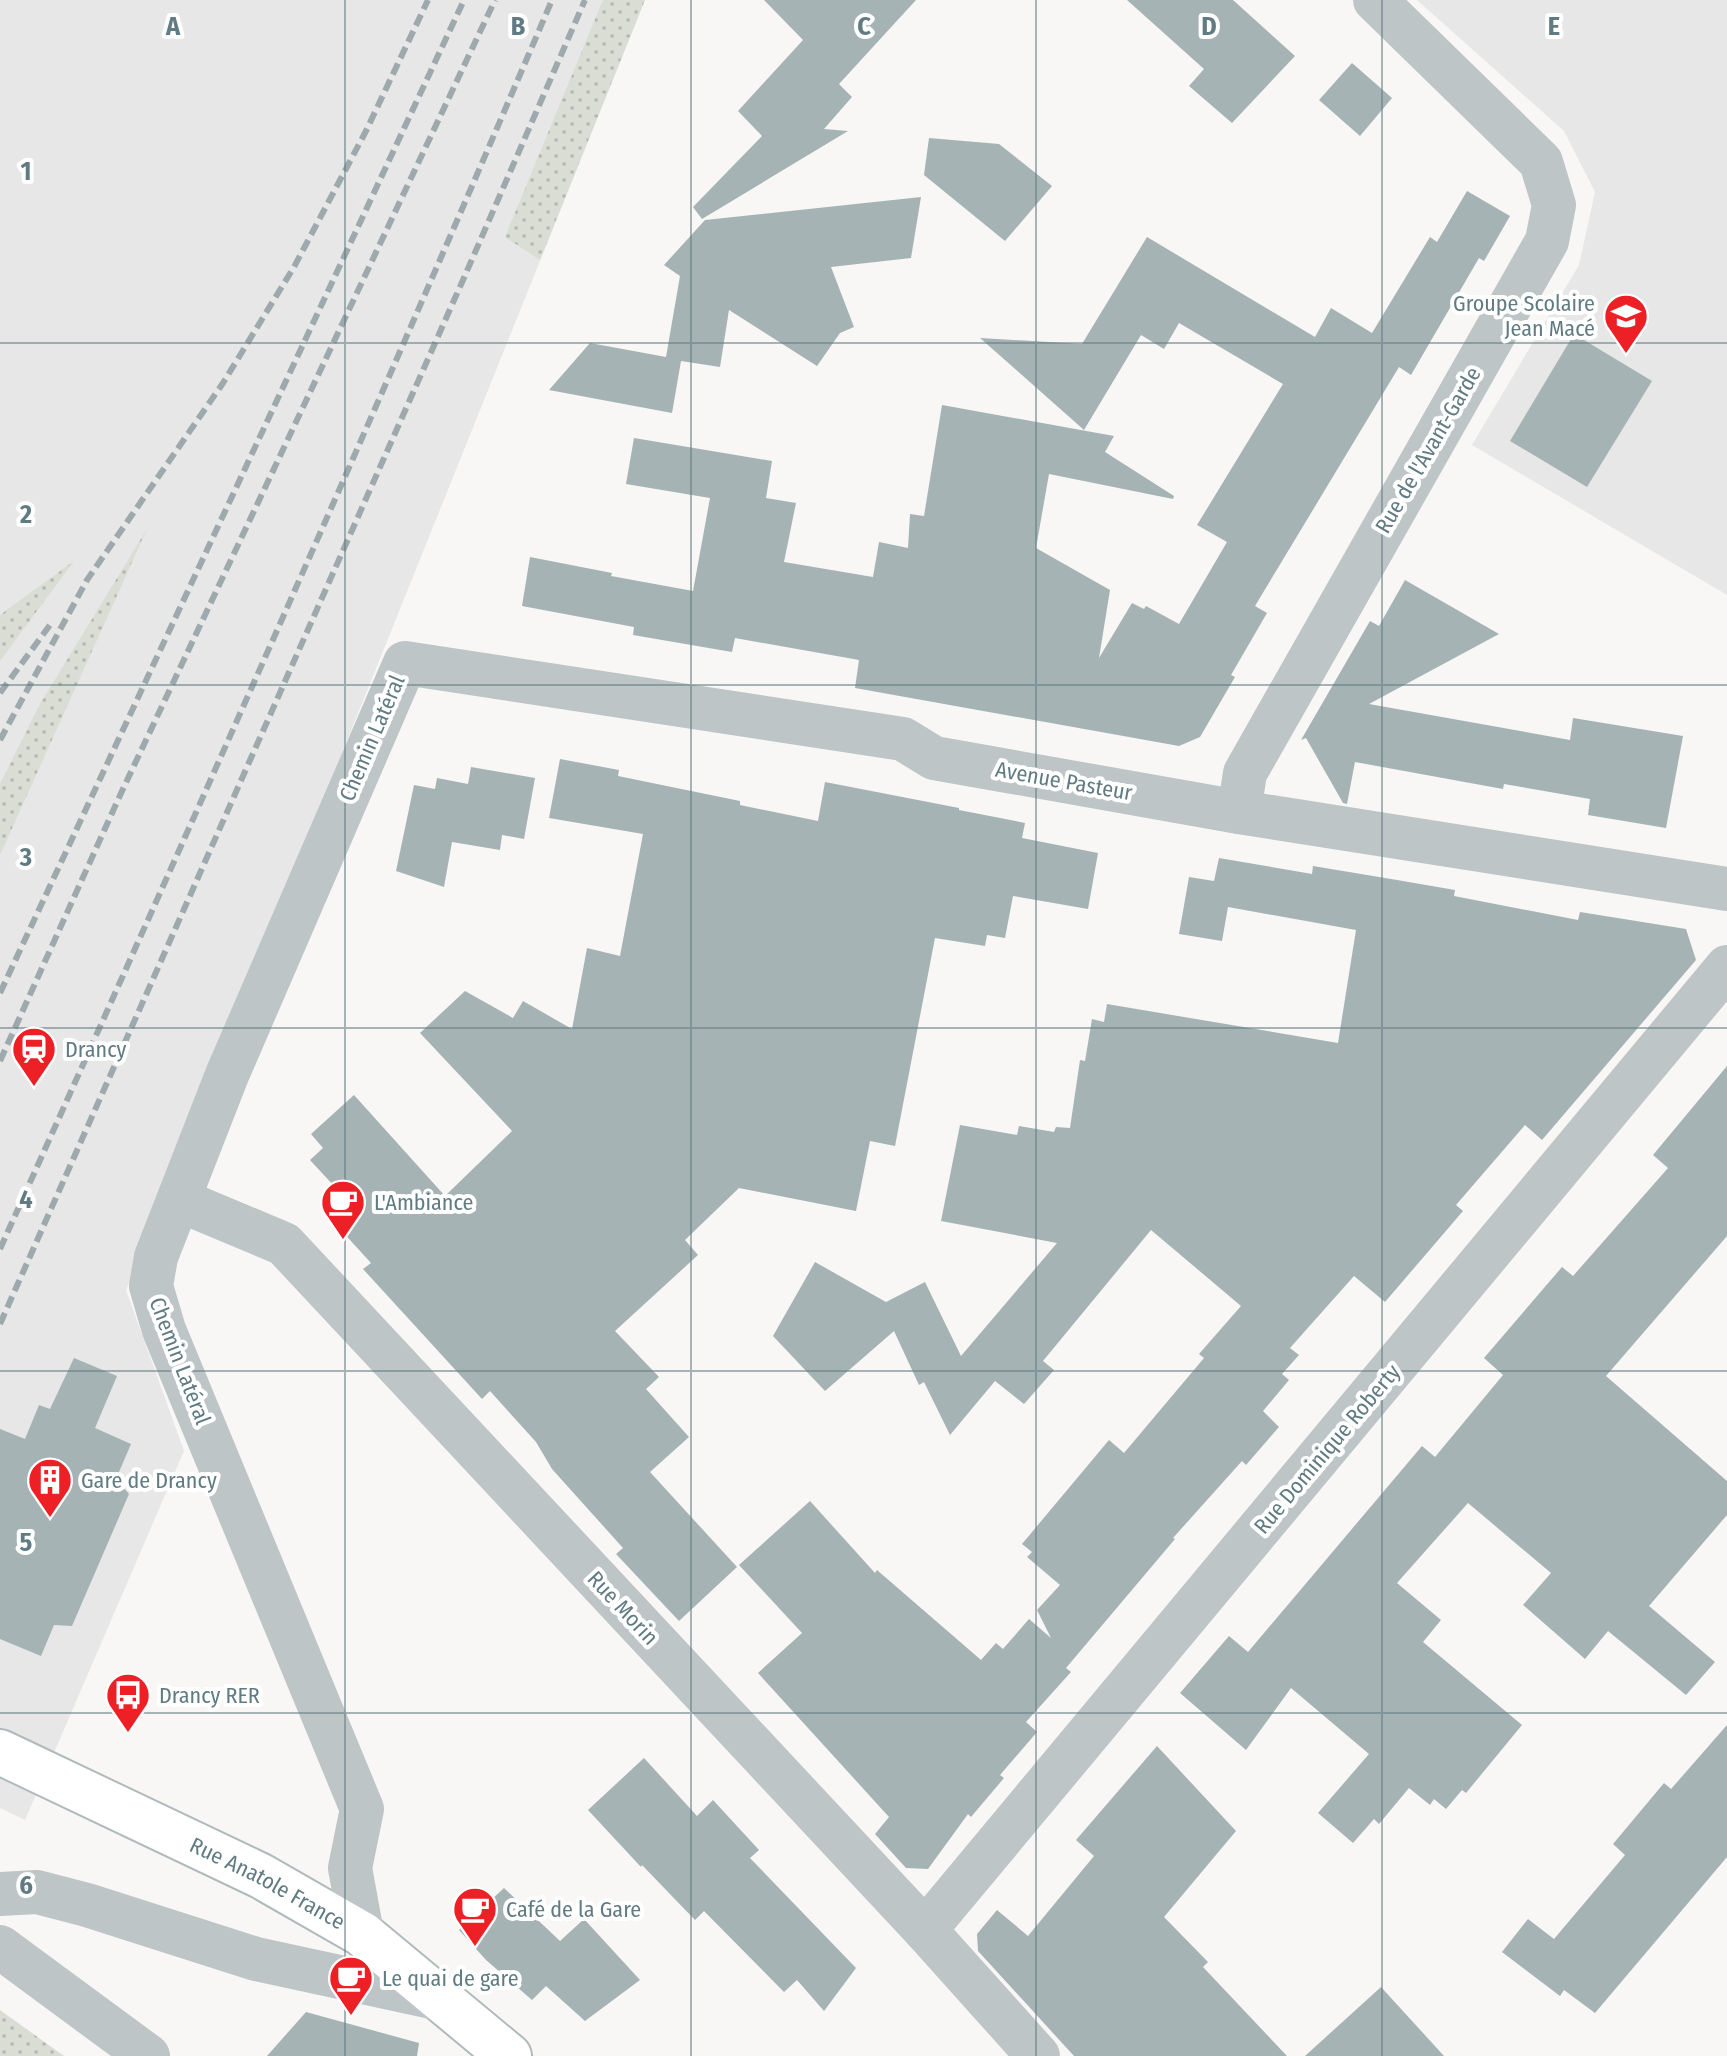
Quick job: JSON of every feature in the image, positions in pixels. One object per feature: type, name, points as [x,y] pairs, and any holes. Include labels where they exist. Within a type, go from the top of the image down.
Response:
[{"type":"main road","name":"Rue Anatole France","points":[[0,1752],[261,1876],[362,1934],[509,2056]]},
{"type":"street","name":"Rue de l'Avant-Garde","points":[[1239,812],[1245,773],[1547,241],[1554,205],[1541,162],[1375,0]]},
{"type":"street","name":"Avenue Pasteur","points":[[405,663],[903,739],[934,758],[1239,812],[1727,889]]},
{"type":"street","name":"Chemin Latéral","points":[[362,1934],[350,1868],[362,1809],[164,1330],[151,1286],[156,1257],[227,1075],[405,663]]},
{"type":"street","name":"Rue Dominique Roberty","points":[[925,1930],[1727,967]]},
{"type":"street","name":"Rue Morin","points":[[179,1200],[284,1244],[925,1930],[1038,2056]]},
{"type":"street","points":[[0,1894],[37,1892],[256,1959],[441,1999]]},
{"type":"street","points":[[0,1947],[148,2056]]},
{"type":"shaded area","points":[[0,0],[645,0],[126,1290],[184,1451],[25,1820],[0,1808]]},
{"type":"shaded area","points":[[603,0],[645,0],[540,260],[505,237]]},
{"type":"shaded area","name":"Groupe Scolaire Jean Macé","points":[[1417,0],[1727,0],[1727,595],[1472,445],[1579,265],[1595,192],[1564,131]]},
{"type":"shaded area","points":[[147,529],[0,855],[0,784],[40,704]]},
{"type":"shaded area","points":[[74,561],[0,661],[0,615]]},
{"type":"shaded area","points":[[0,2010],[64,2056],[0,2056]]},
{"type":"building","points":[[764,0],[916,0],[839,84],[852,97],[824,129],[848,131],[702,219],[693,207],[762,136],[738,111],[803,40]]},
{"type":"building","points":[[1127,0],[1233,0],[1295,56],[1232,123],[1189,86],[1204,69]]},
{"type":"building","points":[[1352,63],[1392,98],[1360,136],[1319,100]]},
{"type":"building","points":[[929,138],[999,144],[1052,186],[1005,241],[924,175]]},
{"type":"building","points":[[1467,191],[1510,216],[1484,261],[1479,258],[1411,375],[1399,367],[1255,606],[1267,613],[1200,737],[1179,746],[855,688],[859,660],[735,638],[732,652],[633,635],[634,627],[522,606],[530,557],[693,591],[710,498],[626,484],[634,438],[772,461],[766,498],[796,503],[784,562],[873,577],[879,542],[908,548],[910,514],[924,516],[942,405],[1114,436],[1105,452],[1174,496],[1173,499],[1049,474],[1036,548],[1110,590],[1099,658],[1132,603],[1144,609],[1146,606],[1179,624],[1227,542],[1197,525],[1283,384],[1179,323],[1164,349],[1141,335],[1084,430],[980,338],[1082,344],[1147,237],[1315,337],[1331,308],[1372,333],[1430,237],[1437,242]]},
{"type":"building","points":[[921,197],[911,258],[831,267],[854,327],[840,333],[817,366],[729,310],[720,367],[681,361],[672,413],[549,390],[590,343],[666,357],[680,276],[664,265],[705,220]]},
{"type":"building","points":[[1574,334],[1652,381],[1587,487],[1510,441]]},
{"type":"building","points":[[1405,580],[1499,634],[1369,704],[1570,740],[1573,718],[1683,736],[1666,828],[1588,815],[1590,799],[1504,784],[1503,789],[1355,762],[1347,804],[1343,803],[1306,738],[1301,740],[1370,621],[1379,626]]},
{"type":"building","points":[[560,759],[619,770],[618,776],[818,821],[825,782],[1025,823],[1022,838],[1098,853],[1088,909],[1013,896],[1005,938],[987,935],[985,946],[935,938],[895,1146],[870,1141],[856,1211],[739,1188],[685,1240],[698,1255],[615,1331],[659,1377],[646,1389],[689,1437],[650,1472],[737,1567],[679,1621],[616,1554],[623,1548],[552,1469],[536,1442],[490,1391],[482,1399],[363,1269],[371,1263],[329,1217],[347,1200],[310,1160],[323,1148],[311,1134],[354,1095],[445,1196],[512,1131],[420,1033],[465,991],[513,1018],[523,1001],[572,1029],[587,948],[620,956],[643,834],[549,818]]},
{"type":"building","points":[[471,767],[535,778],[524,839],[502,835],[500,850],[452,842],[444,887],[396,871],[414,785],[435,789],[437,778],[468,784]]},
{"type":"building","points":[[1219,858],[1312,874],[1313,866],[1455,890],[1454,896],[1578,920],[1580,912],[1686,929],[1696,960],[1542,1140],[1525,1125],[1456,1205],[1463,1211],[1385,1302],[1354,1276],[1290,1348],[1299,1355],[1282,1374],[1289,1380],[1263,1411],[1279,1427],[1246,1465],[1242,1461],[1173,1538],[1066,1668],[1071,1672],[1026,1722],[1037,1732],[1000,1775],[1004,1778],[971,1817],[968,1814],[928,1869],[906,1868],[875,1834],[889,1817],[758,1673],[802,1633],[739,1565],[810,1501],[875,1573],[877,1570],[981,1660],[996,1643],[1003,1649],[1029,1619],[1051,1638],[1037,1610],[1060,1585],[1027,1557],[1032,1552],[1022,1544],[1109,1440],[1124,1453],[1204,1358],[1199,1354],[1241,1306],[1151,1230],[1043,1361],[1054,1370],[1024,1404],[995,1381],[950,1435],[924,1382],[919,1385],[894,1331],[825,1391],[773,1336],[815,1262],[886,1302],[925,1282],[961,1356],[1057,1243],[941,1221],[960,1125],[1017,1135],[1019,1126],[1054,1132],[1056,1127],[1070,1128],[1080,1060],[1085,1061],[1092,1019],[1104,1022],[1107,1004],[1338,1043],[1356,930],[1228,907],[1222,941],[1179,934],[1189,877],[1214,881]]},
{"type":"building","points":[[1727,1066],[1727,1236],[1606,1376],[1727,1481],[1727,1515],[1649,1606],[1715,1662],[1686,1695],[1608,1631],[1585,1659],[1523,1605],[1551,1573],[1468,1503],[1397,1583],[1441,1620],[1423,1642],[1522,1725],[1466,1793],[1462,1790],[1446,1809],[1434,1799],[1430,1805],[1409,1788],[1379,1824],[1374,1819],[1353,1843],[1318,1813],[1369,1754],[1291,1688],[1246,1750],[1180,1693],[1229,1636],[1248,1652],[1422,1446],[1435,1457],[1503,1375],[1484,1358],[1562,1267],[1573,1276],[1668,1168],[1653,1155]]},
{"type":"building","name":"Gare de Drancy","points":[[74,1358],[117,1376],[95,1428],[131,1444],[116,1479],[129,1494],[72,1626],[54,1625],[41,1656],[0,1639],[0,1429],[25,1439],[39,1405],[50,1409]]},
{"type":"building","points":[[1727,1725],[1727,1857],[1595,2013],[1564,1990],[1560,1996],[1502,1952],[1528,1919],[1554,1939],[1625,1855],[1613,1844],[1664,1783],[1671,1789]]},
{"type":"building","points":[[1157,1746],[1236,1831],[1164,1917],[1208,1962],[1203,1967],[1287,2056],[1074,2056],[978,1951],[977,1934],[997,1910],[1028,1936],[1094,1856],[1076,1840]]},
{"type":"building","points":[[644,1758],[697,1816],[713,1800],[759,1850],[750,1858],[856,1968],[824,2011],[797,1980],[784,1992],[704,1911],[695,1920],[588,1810]]},
{"type":"building","points":[[504,1888],[560,1941],[584,1919],[640,1980],[585,2021],[546,1986],[532,2000],[486,1960],[459,1930]]},
{"type":"building","points":[[1381,1987],[1444,2056],[1305,2056]]},
{"type":"building","points":[[306,2012],[419,2043],[417,2056],[267,2056]]},
{"type":"railway","points":[[0,740],[87,580],[223,383],[294,267],[366,131],[428,0]]},
{"type":"railway","points":[[0,993],[464,0]]},
{"type":"railway","points":[[0,1061],[122,791],[495,0]]},
{"type":"railway","points":[[0,1249],[417,314],[552,0]]},
{"type":"railway","points":[[0,1324],[585,0]]},
{"type":"railway","points":[[0,693],[50,625]]},
{"type":"place","name":"Groupe Scolaire Jean Macé","points":[[1626,355]]},
{"type":"place","name":"Drancy","points":[[34,1088]]},
{"type":"place","name":"L'Ambiance","points":[[343,1241]]},
{"type":"place","name":"Gare de Drancy","points":[[50,1519]]},
{"type":"place","name":"Drancy RER","points":[[128,1734]]},
{"type":"place","name":"Café de la Gare","points":[[475,1948]]},
{"type":"place","name":"Le quai de gare","points":[[351,2017]]}]
